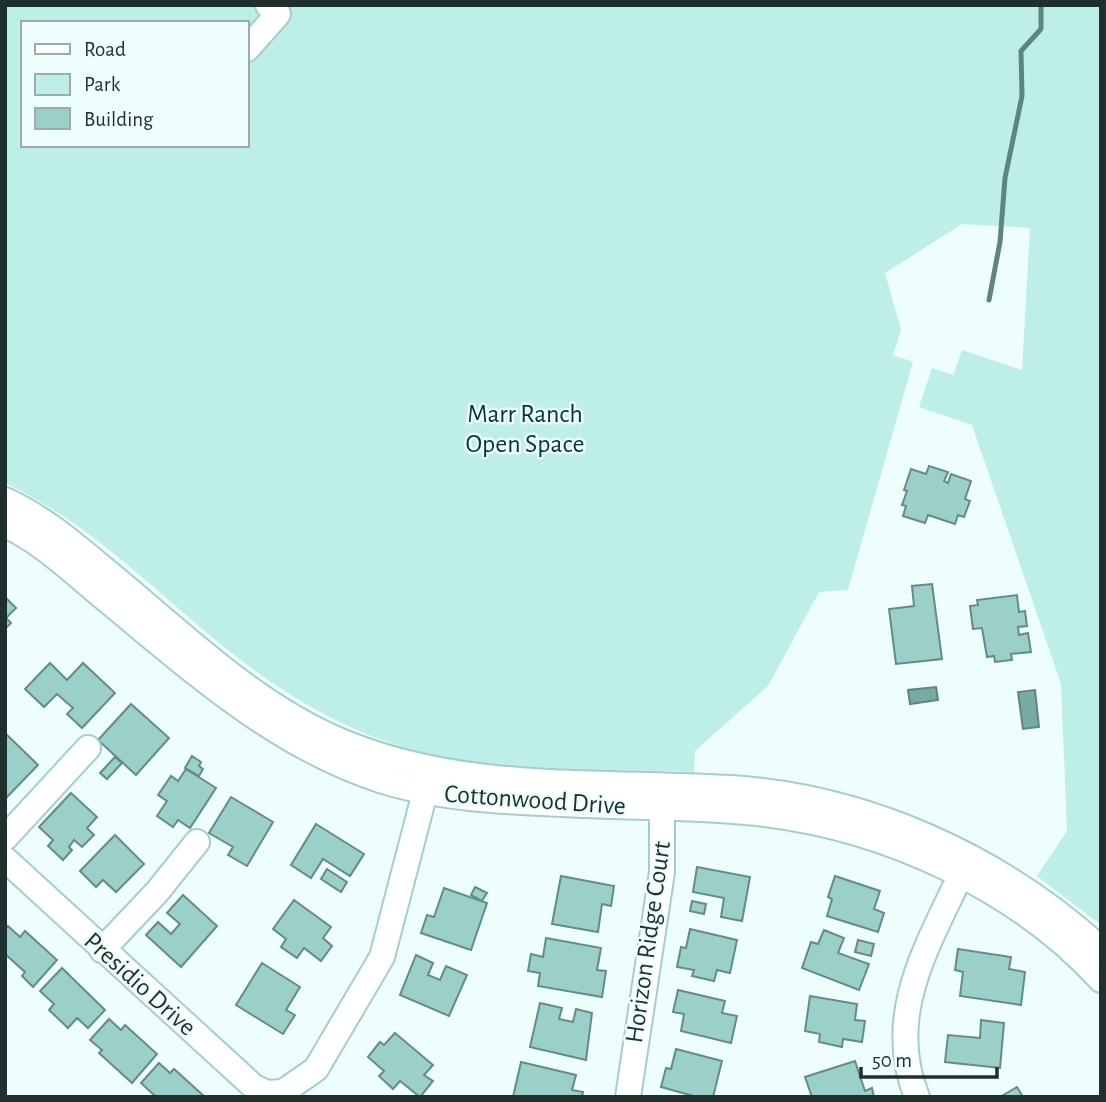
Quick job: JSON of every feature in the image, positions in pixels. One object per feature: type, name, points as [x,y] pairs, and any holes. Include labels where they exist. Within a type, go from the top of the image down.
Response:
[{"type":"street","points":[[248,48],[278,14],[268,5]]},
{"type":"street","name":"Cottonwood Drive","points":[[5,500],[52,527],[232,674],[281,709],[340,741],[428,780],[494,800],[662,797],[829,826],[965,867],[1046,904],[1101,949]]},
{"type":"street","name":"Cottonwood Drive","points":[[5,525],[19,531],[68,568],[227,700],[266,726],[379,780],[428,780]]},
{"type":"street","points":[[5,838],[88,748]]},
{"type":"street","name":"Presidio Drive","points":[[5,859],[254,1087],[267,1093],[283,1092],[316,1069],[382,957],[428,780]]},
{"type":"street","name":"Horizon Ridge Court","points":[[628,1097],[662,872],[662,797]]},
{"type":"street","points":[[102,950],[157,892],[197,842]]},
{"type":"street","points":[[917,1097],[907,1045],[906,1020],[913,978],[929,937],[951,901],[965,867]]},
{"type":"street","name":"Cottonwood Drive","points":[[965,867],[992,893],[1046,930],[1101,981]]},
{"type":"green space","name":"Marr Ranch Open Space","points":[[5,5],[1101,5],[1101,925],[1037,876],[1067,831],[1061,684],[972,425],[919,407],[932,368],[953,375],[962,350],[1022,370],[1030,228],[962,224],[885,273],[901,330],[893,355],[913,362],[848,590],[819,592],[768,686],[695,751],[694,772],[559,769],[491,764],[425,753],[376,738],[306,704],[263,676],[213,638],[99,542],[38,500],[5,483]]},
{"type":"water","points":[[936,687],[938,700],[910,704],[908,690]]},
{"type":"water","points":[[1035,690],[1039,727],[1023,729],[1018,692]]},
{"type":"building","points":[[929,466],[948,472],[944,481],[948,483],[951,474],[971,481],[965,499],[970,501],[964,517],[958,515],[955,524],[928,515],[925,523],[903,516],[906,506],[902,505],[907,491],[904,490],[911,469],[926,474]]},
{"type":"building","points":[[932,584],[942,659],[896,664],[889,609],[914,606],[912,586]]},
{"type":"building","points":[[1017,595],[1019,612],[1025,611],[1027,626],[1018,627],[1019,635],[1028,633],[1031,652],[1011,654],[1012,660],[995,662],[994,656],[987,657],[982,628],[973,629],[970,606],[978,605],[977,600]]},
{"type":"building","points":[[5,597],[16,608],[6,618],[11,623],[5,629]]},
{"type":"building","points":[[50,663],[67,680],[83,663],[115,693],[82,728],[67,714],[73,708],[57,694],[44,707],[25,689]]},
{"type":"building","points":[[131,704],[169,738],[136,775],[98,740]]},
{"type":"building","points":[[5,733],[38,765],[7,797],[5,795]]},
{"type":"building","points":[[192,756],[201,762],[199,766],[203,769],[199,776],[185,768]]},
{"type":"building","points":[[115,757],[122,763],[107,779],[100,773]]},
{"type":"building","points":[[186,769],[216,788],[190,828],[178,820],[173,827],[157,816],[167,801],[158,795],[171,776],[178,781]]},
{"type":"building","points":[[71,793],[97,817],[87,828],[94,835],[82,847],[74,840],[69,847],[72,850],[63,860],[48,846],[53,840],[39,827]]},
{"type":"building","points":[[231,797],[273,822],[247,866],[228,855],[233,847],[209,833]]},
{"type":"building","points":[[316,824],[364,854],[350,876],[323,859],[311,878],[291,865]]},
{"type":"building","points":[[115,835],[144,864],[116,892],[103,880],[96,887],[80,871]]},
{"type":"building","points":[[697,867],[750,877],[742,921],[721,917],[724,898],[693,892]]},
{"type":"building","points":[[327,869],[347,882],[341,892],[321,879]]},
{"type":"building","points":[[561,876],[614,886],[611,906],[602,904],[598,932],[552,924]]},
{"type":"building","points":[[835,876],[880,891],[874,909],[884,913],[878,932],[827,916],[832,899],[828,897]]},
{"type":"building","points":[[475,887],[487,893],[482,901],[471,895]]},
{"type":"building","points":[[444,888],[487,903],[471,950],[421,933],[427,915],[434,917]]},
{"type":"building","points":[[183,895],[217,926],[181,967],[146,935],[158,922],[171,934],[180,924],[167,913]]},
{"type":"building","points":[[294,900],[331,927],[323,938],[332,946],[321,961],[304,948],[297,958],[281,947],[286,939],[273,929]]},
{"type":"building","points":[[692,901],[706,904],[704,914],[690,911]]},
{"type":"building","points":[[8,926],[20,937],[25,931],[57,960],[33,987],[22,976],[25,972],[5,954],[5,929]]},
{"type":"building","points":[[690,929],[737,940],[730,973],[717,970],[714,981],[692,976],[694,970],[677,967],[681,947],[686,948]]},
{"type":"building","points":[[824,930],[844,938],[838,953],[869,964],[859,990],[802,968],[811,942],[818,944]]},
{"type":"building","points":[[546,938],[601,948],[597,970],[606,971],[602,997],[538,986],[540,973],[528,971],[531,954],[543,957]]},
{"type":"building","points":[[858,940],[874,944],[871,956],[855,952]]},
{"type":"building","points":[[958,949],[1011,957],[1009,969],[1025,972],[1021,1005],[960,996],[963,972],[955,970]]},
{"type":"building","points":[[416,955],[433,963],[428,975],[440,980],[446,966],[467,975],[449,1016],[400,995]]},
{"type":"building","points":[[262,963],[300,987],[286,1010],[295,1015],[283,1034],[236,1005]]},
{"type":"building","points":[[62,968],[105,1010],[88,1028],[77,1018],[68,1028],[49,1010],[54,1004],[40,991]]},
{"type":"building","points":[[678,990],[725,1001],[722,1013],[737,1016],[731,1043],[681,1031],[684,1014],[673,1012]]},
{"type":"building","points":[[810,996],[857,1004],[855,1020],[865,1021],[862,1042],[843,1039],[842,1047],[819,1042],[820,1034],[805,1031]]},
{"type":"building","points":[[540,1003],[562,1008],[559,1019],[573,1022],[576,1009],[592,1013],[586,1060],[530,1047]]},
{"type":"building","points":[[109,1019],[121,1030],[125,1025],[157,1054],[132,1083],[99,1053],[102,1050],[90,1040]]},
{"type":"building","points":[[981,1020],[1004,1023],[1000,1068],[945,1062],[948,1035],[980,1038]]},
{"type":"building","points":[[395,1033],[433,1065],[424,1075],[433,1081],[420,1097],[400,1081],[393,1089],[379,1076],[384,1071],[368,1057],[380,1042],[384,1045]]},
{"type":"building","points":[[676,1049],[722,1061],[713,1097],[697,1097],[661,1087],[666,1068],[671,1069]]},
{"type":"building","points":[[855,1061],[865,1091],[872,1088],[874,1097],[812,1097],[805,1077]]},
{"type":"building","points":[[521,1062],[576,1075],[572,1090],[583,1092],[582,1097],[513,1097]]},
{"type":"building","points":[[159,1063],[170,1073],[174,1069],[205,1097],[152,1097],[154,1095],[141,1083]]},
{"type":"building","points":[[1017,1087],[1023,1097],[1000,1097]]},
{"type":"waterway","points":[[989,300],[1000,242],[1005,178],[1022,96],[1021,51],[1041,29],[1041,5]]}]
